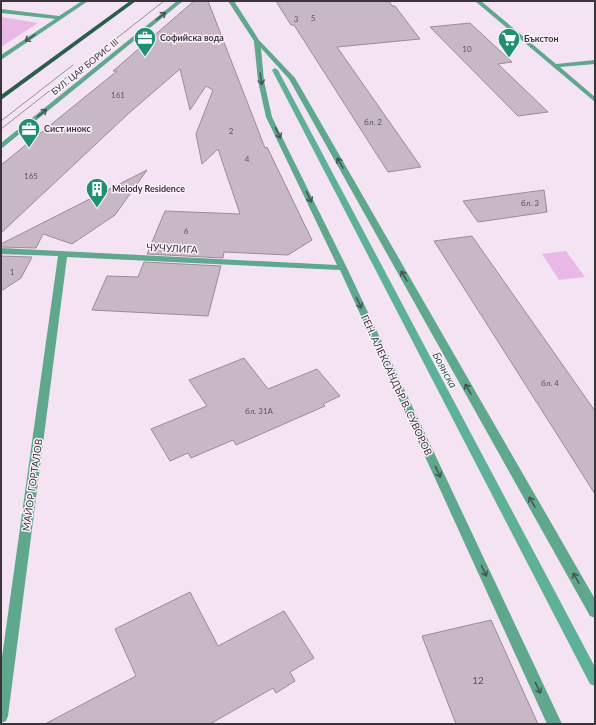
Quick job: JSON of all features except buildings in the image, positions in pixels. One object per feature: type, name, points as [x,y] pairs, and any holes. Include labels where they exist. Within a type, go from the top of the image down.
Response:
[{"type":"main road","points":[[1,98],[133,1]]},
{"type":"street","points":[[1,58],[85,1]]},
{"type":"street","name":"БУЛ. ЦАР БОРИС III","points":[[1,147],[180,1]]},
{"type":"street","name":"ГЕН. АЛЕКСАНДЪР В. СУВОРОВ","points":[[231,1],[257,41],[292,78],[595,612]]},
{"type":"street","points":[[478,1],[595,100]]},
{"type":"street","points":[[1,10],[59,18]]},
{"type":"street","name":"ГЕН. АЛЕКСАНДЪР В. СУВОРОВ","points":[[257,41],[261,81],[270,117],[343,268],[555,724]]},
{"type":"street","points":[[555,66],[595,62]]},
{"type":"street","name":"ЧУЧУЛИГА","points":[[1,251],[343,268]]},
{"type":"street","name":"МАЙОР ГОРТАЛОВ","points":[[1,716],[63,254]]},
{"type":"shaded area","points":[[1,17],[38,23],[1,47]]},
{"type":"shaded area","points":[[566,251],[585,277],[559,280],[542,254]]},
{"type":"waterway","name":"Боянска","points":[[275,70],[595,680]]},
{"type":"tram line","points":[[1,129],[164,1]]},
{"type":"tram line","points":[[1,121],[73,65]]},
{"type":"place","name":"Софийска вода","points":[[145,58]]},
{"type":"place","name":"Бъкстон","points":[[509,58]]},
{"type":"place","name":"Сист инокс","points":[[29,148]]},
{"type":"place","name":"Melody Residence","points":[[97,208]]}]
